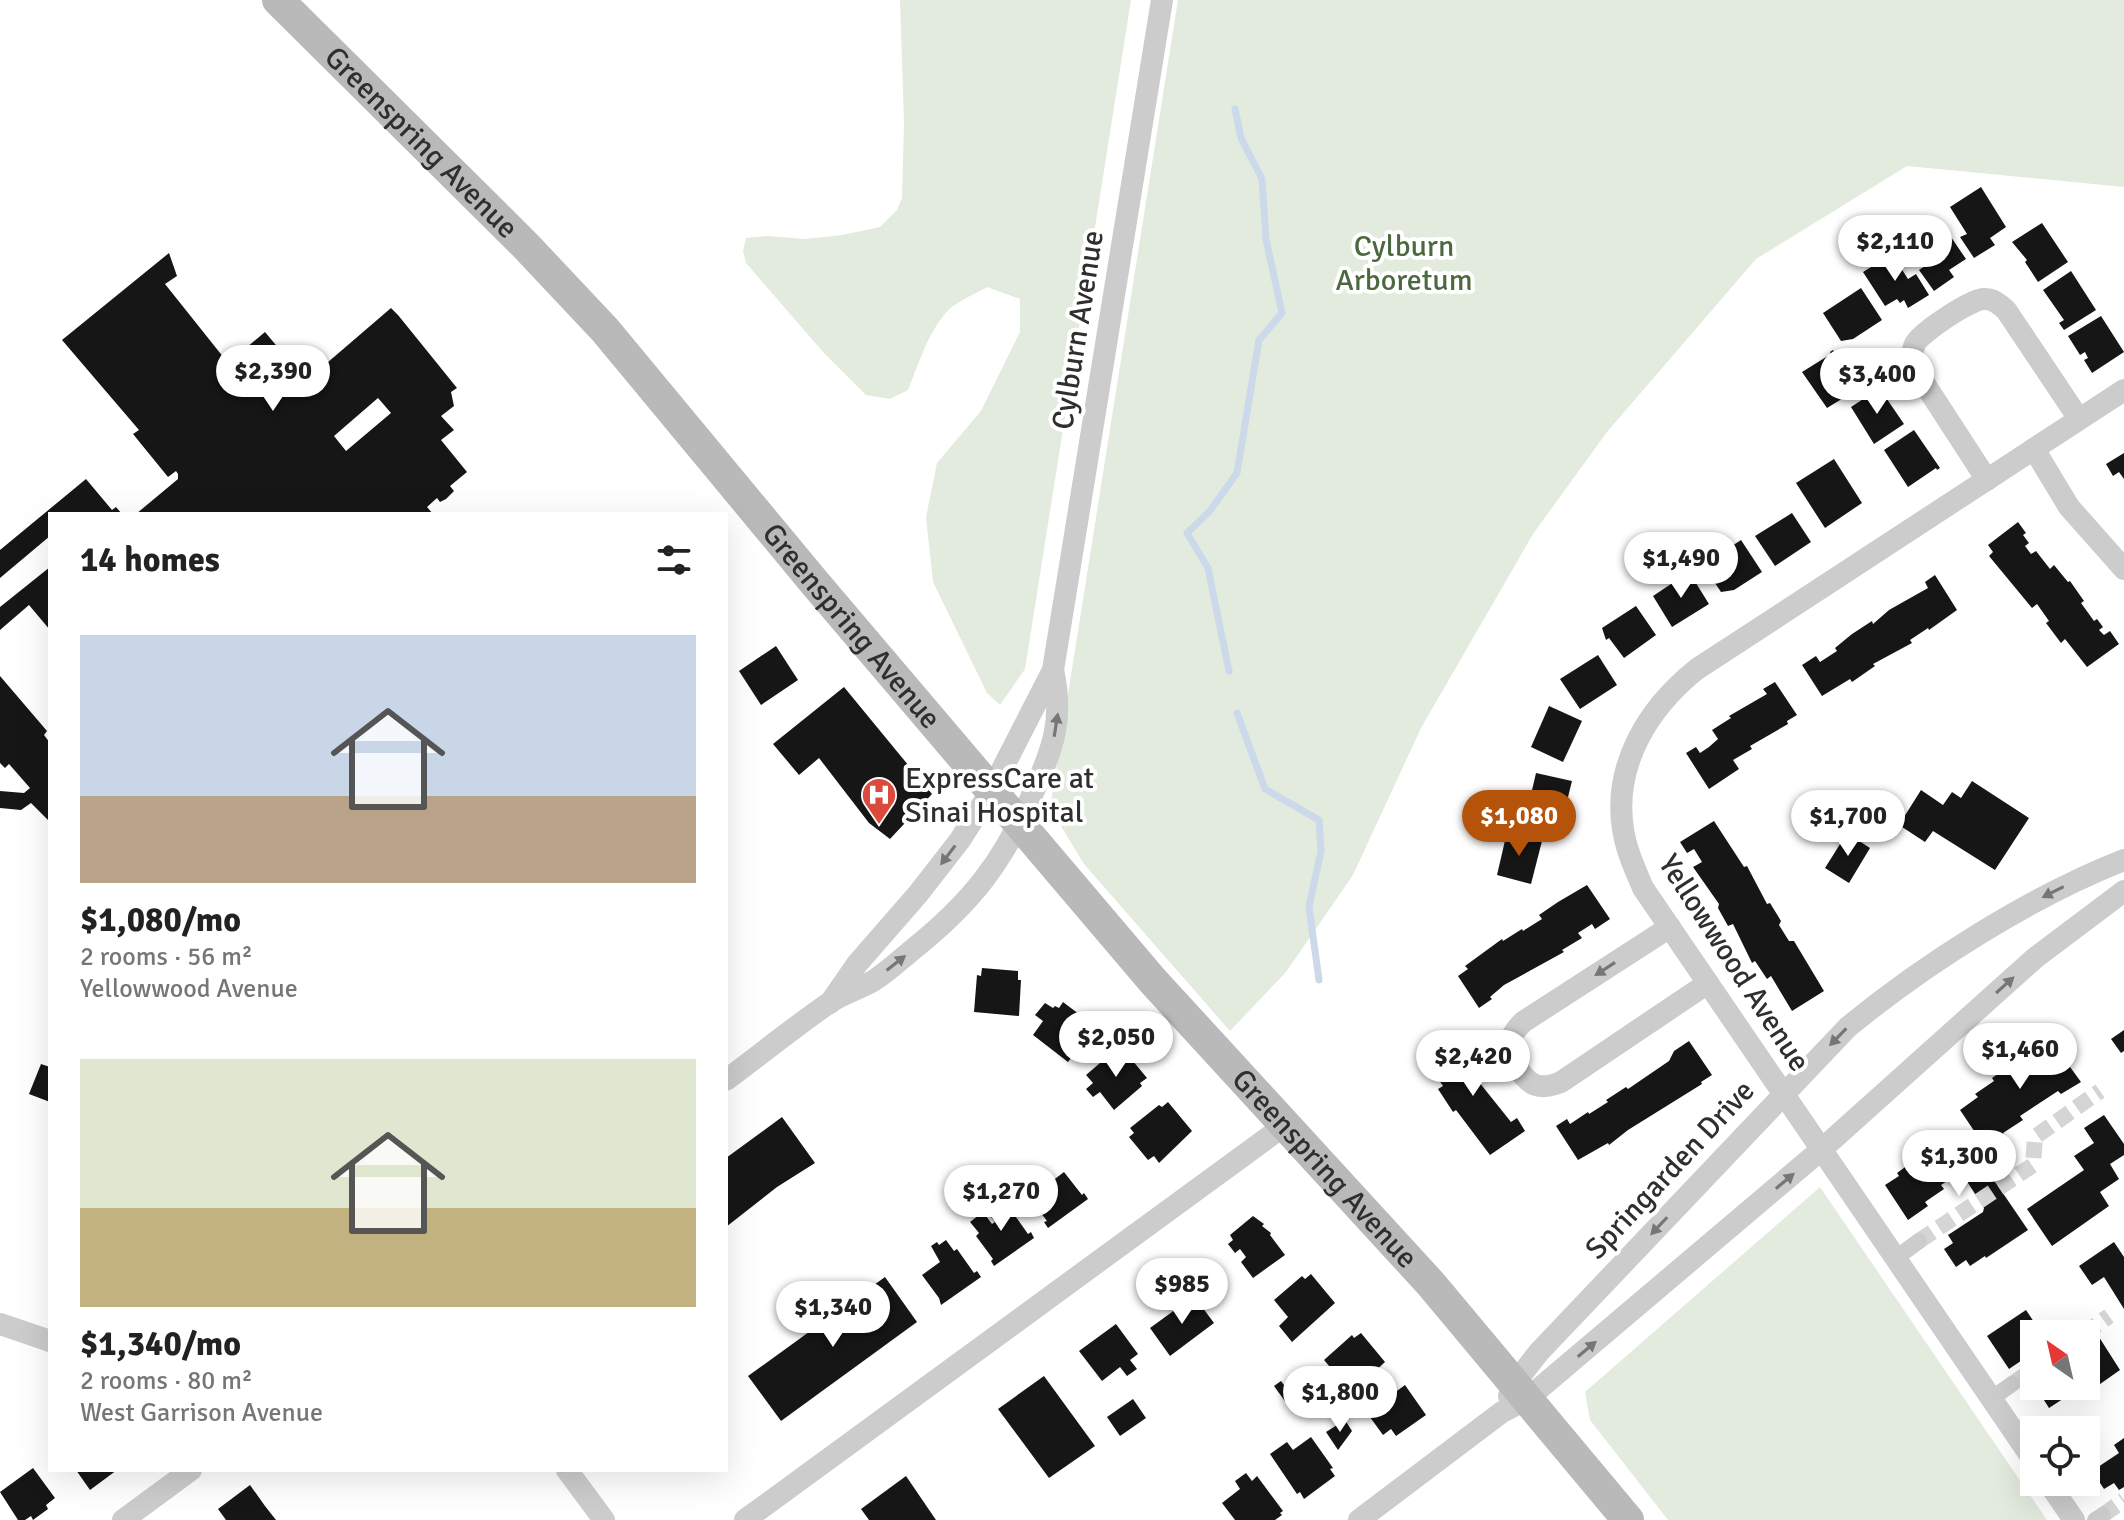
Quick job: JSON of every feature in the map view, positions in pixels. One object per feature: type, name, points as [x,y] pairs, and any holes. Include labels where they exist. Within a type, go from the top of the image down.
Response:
[{"type":"main road","name":"Greenspring Avenue","points":[[278,0],[525,245],[605,330],[1153,981],[1431,1284],[1515,1398],[1628,1520]]},
{"type":"street","name":"Cylburn Avenue","points":[[830,1003],[857,964],[951,851],[991,791],[1053,670],[1162,0]]},
{"type":"street","points":[[1987,480],[1915,369],[1912,358],[1915,342],[1937,325],[1971,303],[1982,299],[1995,301],[2006,310],[2079,419]]},
{"type":"street","name":"Yellowwood Avenue","points":[[2020,1441],[1643,888],[1622,828],[1622,799],[1626,768],[1652,713],[1673,688],[1697,669],[2124,390]]},
{"type":"street","points":[[2034,449],[2069,507],[2124,569]]},
{"type":"street","name":"Cylburn Avenue","points":[[728,1079],[830,1003],[874,980],[938,929],[995,868],[1020,824],[1049,757],[1058,723],[1058,695],[1053,670]]},
{"type":"street","name":"Springarden Drive","points":[[1515,1398],[1539,1352],[1848,1027],[1895,990],[2008,917],[2055,891],[2124,860]]},
{"type":"street","points":[[1359,1520],[1822,1149],[2035,958],[2124,891]]},
{"type":"street","points":[[1670,927],[1523,1022],[1513,1031],[1509,1041],[1510,1056],[1525,1078],[1534,1086],[1546,1088],[1561,1082],[1708,983]]},
{"type":"street","points":[[745,1520],[1285,1125]]},
{"type":"street","points":[[1896,1258],[1919,1241]]},
{"type":"street","points":[[0,1324],[48,1340]]},
{"type":"street","points":[[1991,1399],[2012,1384]]},
{"type":"street","points":[[123,1520],[148,1512],[189,1472]]},
{"type":"street","points":[[568,1472],[604,1520]]},
{"type":"street","points":[[2058,1496],[2074,1520]]},
{"type":"green space","points":[[900,0],[1131,0],[1025,669],[1000,705],[987,693],[933,582],[926,517],[937,463],[981,411],[1020,332],[1020,299],[987,287],[958,303],[948,310],[933,332],[908,390],[890,399],[866,395],[823,352],[746,263],[743,251],[746,238],[805,239],[880,227],[897,210],[902,198],[904,122]]},
{"type":"green space","name":"Cylburn Arboretum","points":[[1178,0],[2124,0],[2124,187],[1907,166],[1756,259],[1607,432],[1533,534],[1421,728],[1353,875],[1286,972],[1230,1031],[1084,864],[1050,808]]},
{"type":"green space","points":[[1820,1187],[2020,1480],[2020,1496],[2031,1496],[2047,1520],[1668,1520],[1590,1420],[1585,1392]]},
{"type":"building","points":[[1981,187],[2006,227],[1990,238],[1995,245],[1974,258],[1960,237],[1967,234],[1950,207]]},
{"type":"building","points":[[1940,221],[1966,259],[1949,270],[1954,277],[1934,291],[1919,270],[1925,266],[1909,242]]},
{"type":"building","points":[[2042,223],[2068,262],[2038,282],[2025,262],[2027,260],[2012,242]]},
{"type":"building","points":[[169,253],[177,276],[165,284],[228,363],[265,332],[306,381],[391,308],[457,388],[451,392],[454,406],[441,416],[454,430],[441,440],[467,472],[450,486],[454,491],[446,499],[440,502],[437,498],[427,507],[431,512],[138,512],[178,479],[176,471],[168,477],[133,434],[139,430],[62,340]],"holes":[[[378,398],[391,413],[346,451],[334,436]]]},
{"type":"building","points":[[1892,254],[1908,279],[1916,274],[1929,295],[1908,308],[1904,300],[1900,303],[1897,299],[1885,306],[1863,272]]},
{"type":"building","points":[[2071,271],[2096,310],[2064,330],[2059,323],[2064,320],[2043,290]]},
{"type":"building","points":[[1861,288],[1882,320],[1853,339],[1841,341],[1823,313]]},
{"type":"building","points":[[2101,316],[2124,352],[2092,373],[2084,360],[2088,358],[2085,352],[2080,355],[2068,336]]},
{"type":"building","points":[[1833,350],[1858,389],[1827,408],[1802,372]]},
{"type":"building","points":[[1878,386],[1904,424],[1874,444],[1851,407],[1877,390]]},
{"type":"building","points":[[1914,430],[1940,468],[1908,487],[1884,450]]},
{"type":"building","points":[[2124,453],[2124,479],[2119,472],[2113,476],[2106,464]]},
{"type":"building","points":[[1834,459],[1862,503],[1825,528],[1796,483]]},
{"type":"building","points":[[86,479],[112,510],[116,507],[120,512],[48,512],[48,538],[0,578],[0,550]]},
{"type":"building","points":[[1792,513],[1811,542],[1775,566],[1755,536]]},
{"type":"building","points":[[2018,522],[2026,533],[2023,535],[2029,543],[2025,546],[2031,554],[2036,551],[2050,569],[2054,565],[2070,581],[2084,601],[2081,603],[2094,621],[2097,619],[2103,627],[2099,630],[2104,635],[2110,631],[2119,644],[2087,667],[2065,639],[2061,643],[2037,604],[2032,608],[1989,556],[1993,552],[1988,545]]},
{"type":"building","points":[[1741,540],[1762,572],[1734,590],[1721,592],[1703,565]]},
{"type":"building","points":[[48,569],[48,628],[29,605],[0,630],[0,607]]},
{"type":"building","points":[[1689,572],[1709,604],[1672,627],[1653,596]]},
{"type":"building","points":[[1935,575],[1957,610],[1910,640],[1912,643],[1873,664],[1875,666],[1852,682],[1850,679],[1822,696],[1802,665],[1816,656],[1820,662],[1837,651],[1835,648],[1852,634],[1928,588],[1925,582]]},
{"type":"building","points":[[1636,606],[1656,635],[1624,658],[1609,638],[1606,640],[1602,628]]},
{"type":"building","points":[[776,646],[798,680],[761,705],[739,671]]},
{"type":"building","points":[[1598,655],[1617,685],[1580,709],[1560,679]]},
{"type":"building","points":[[0,676],[47,731],[44,735],[48,740],[48,820],[31,803],[21,810],[0,808],[0,791],[24,793],[30,788],[9,764],[5,768],[0,763]]},
{"type":"building","points":[[1775,682],[1797,715],[1733,760],[1739,769],[1709,789],[1686,753],[1696,747],[1700,753],[1709,747],[1718,739],[1712,730],[1731,718],[1729,716],[1767,694],[1763,689]]},
{"type":"building","points":[[844,687],[932,794],[890,839],[869,823],[819,758],[799,775],[773,744]]},
{"type":"building","points":[[1549,706],[1582,721],[1563,762],[1531,747]]},
{"type":"building","points":[[1536,773],[1572,781],[1561,825],[1526,816]]},
{"type":"building","points":[[1972,781],[2029,818],[1995,870],[1933,831],[1925,842],[1899,825],[1921,790],[1943,805],[1952,792],[1961,798]]},
{"type":"building","points":[[1714,821],[1744,867],[1747,866],[1767,904],[1770,903],[1781,921],[1779,925],[1789,941],[1794,941],[1824,991],[1792,1011],[1771,976],[1767,979],[1755,961],[1752,963],[1733,924],[1728,926],[1718,908],[1719,904],[1693,867],[1702,862],[1694,849],[1687,853],[1680,842]]},
{"type":"building","points":[[1507,832],[1542,841],[1531,884],[1497,875]]},
{"type":"building","points":[[1847,833],[1870,848],[1849,883],[1825,868]]},
{"type":"building","points":[[1587,885],[1610,919],[1595,929],[1592,924],[1578,933],[1582,938],[1562,950],[1564,952],[1504,985],[1479,1008],[1458,976],[1468,969],[1465,966],[1502,939],[1542,919],[1539,915]]},
{"type":"building","points":[[982,968],[1018,971],[1018,980],[1021,980],[1019,1016],[974,1012],[977,975],[981,976]]},
{"type":"building","points":[[1063,1002],[1092,1024],[1088,1030],[1090,1033],[1068,1062],[1033,1035],[1043,1021],[1035,1015],[1045,1003],[1059,1008]]},
{"type":"building","points":[[2124,1030],[2124,1051],[2121,1053],[2111,1039]]},
{"type":"building","points":[[1462,1036],[1470,1049],[1466,1052],[1480,1073],[1475,1077],[1511,1122],[1517,1118],[1525,1131],[1490,1155],[1456,1110],[1453,1112],[1438,1089],[1443,1086],[1433,1071],[1436,1068],[1430,1058]]},
{"type":"building","points":[[2065,1038],[2075,1053],[2065,1060],[2081,1082],[2061,1094],[2058,1091],[2020,1116],[2023,1120],[2003,1133],[2006,1137],[1987,1150],[1960,1110],[1978,1097],[1975,1094],[1994,1081],[1992,1078],[2031,1051],[2033,1054],[2053,1041],[2055,1045]]},
{"type":"building","points":[[1689,1041],[1712,1075],[1609,1145],[1578,1160],[1556,1126],[1567,1119],[1570,1124],[1608,1102],[1606,1100],[1669,1061],[1674,1051]]},
{"type":"building","points":[[1123,1049],[1147,1078],[1114,1110],[1100,1092],[1093,1097],[1086,1089],[1093,1083],[1086,1075],[1114,1051],[1117,1054]]},
{"type":"building","points":[[41,1064],[48,1066],[48,1101],[29,1094]]},
{"type":"building","points":[[1168,1102],[1192,1131],[1159,1163],[1154,1156],[1148,1160],[1129,1137],[1134,1133],[1130,1128],[1159,1105],[1162,1107]]},
{"type":"building","points":[[2104,1115],[2124,1144],[2124,1155],[2110,1164],[2119,1179],[2100,1192],[2109,1206],[2052,1246],[2027,1209],[2084,1170],[2074,1156],[2094,1143],[2084,1128]]},
{"type":"building","points":[[782,1117],[815,1163],[777,1187],[728,1225],[728,1157]]},
{"type":"building","points":[[1960,1130],[2028,1230],[1986,1258],[1970,1266],[1966,1260],[1956,1267],[1944,1249],[1953,1243],[1948,1235],[1983,1212],[1984,1208],[1961,1172],[1941,1185],[1944,1189],[1925,1202],[1928,1206],[1908,1220],[1885,1185],[1916,1159],[1914,1156],[1939,1139],[1941,1143]]},
{"type":"building","points":[[1034,1167],[1047,1185],[1064,1172],[1088,1199],[1048,1228],[1044,1222],[1047,1221],[1020,1185],[1023,1183],[1019,1178]]},
{"type":"building","points":[[1001,1202],[1034,1238],[994,1266],[993,1259],[976,1236],[979,1233],[970,1222],[983,1212],[992,1224],[995,1222],[987,1212]]},
{"type":"building","points":[[1253,1216],[1264,1224],[1262,1226],[1271,1233],[1285,1255],[1253,1278],[1241,1262],[1246,1257],[1240,1249],[1235,1253],[1228,1244],[1233,1240],[1230,1235]]},
{"type":"building","points":[[946,1240],[981,1277],[941,1305],[922,1275],[940,1262],[931,1246]]},
{"type":"building","points":[[2114,1242],[2124,1257],[2124,1309],[2104,1277],[2092,1285],[2079,1266]]},
{"type":"building","points":[[1311,1274],[1335,1303],[1292,1342],[1279,1326],[1288,1317],[1274,1300],[1302,1276],[1305,1279]]},
{"type":"building","points":[[885,1277],[917,1322],[781,1421],[748,1376]]},
{"type":"building","points":[[1194,1296],[1214,1323],[1170,1356],[1150,1328]]},
{"type":"building","points":[[2026,1310],[2033,1320],[2020,1320],[2020,1362],[2009,1369],[1987,1336]]},
{"type":"building","points":[[1116,1324],[1138,1354],[1130,1360],[1137,1369],[1127,1376],[1120,1367],[1102,1381],[1079,1351]]},
{"type":"building","points":[[1361,1333],[1385,1362],[1352,1393],[1324,1360],[1352,1335],[1354,1338]]},
{"type":"building","points":[[2100,1339],[2120,1370],[2100,1384]]},
{"type":"building","points":[[1044,1376],[1095,1446],[1049,1478],[998,1409]]},
{"type":"building","points":[[1281,1381],[1294,1399],[1287,1404],[1274,1386]]},
{"type":"building","points":[[1405,1385],[1426,1415],[1396,1436],[1391,1429],[1383,1435],[1367,1413]]},
{"type":"building","points":[[1133,1399],[1146,1418],[1120,1436],[1107,1417]]},
{"type":"building","points":[[2044,1400],[2061,1400],[2049,1408]]},
{"type":"building","points":[[1345,1420],[1352,1431],[1338,1450],[1326,1432]]},
{"type":"building","points":[[1311,1437],[1333,1468],[1330,1469],[1335,1476],[1304,1499],[1300,1492],[1297,1494],[1270,1454],[1287,1442],[1293,1450]]},
{"type":"building","points":[[2124,1438],[2124,1487],[2119,1490],[2114,1483],[2104,1489],[2100,1483],[2100,1466],[2119,1453],[2114,1445]]},
{"type":"building","points":[[33,1468],[55,1498],[46,1505],[48,1509],[33,1520],[31,1516],[18,1520],[0,1492]]},
{"type":"building","points":[[77,1472],[114,1472],[90,1490]]},
{"type":"building","points":[[1246,1473],[1252,1481],[1257,1476],[1283,1511],[1280,1513],[1282,1515],[1275,1520],[1235,1520],[1222,1503],[1240,1489],[1235,1481]]},
{"type":"building","points":[[906,1476],[936,1520],[869,1520],[861,1509]]},
{"type":"building","points":[[250,1485],[276,1520],[226,1520],[218,1509]]},
{"type":"waterway","points":[[1229,671],[1208,568],[1187,533],[1209,512],[1237,473],[1259,340],[1282,313],[1266,239],[1262,179],[1241,138],[1235,109]]},
{"type":"waterway","points":[[1237,713],[1265,789],[1319,820],[1321,851],[1309,907],[1319,980]]},
{"type":"tunnel","points":[[1919,1241],[2033,1165],[2035,1137],[2100,1091]]},
{"type":"tunnel","points":[[2100,1322],[2109,1316]]},
{"type":"tunnel","points":[[2012,1384],[2020,1379]]},
{"type":"tunnel","points":[[2103,1515],[2124,1500]]},
{"type":"place","name":"ExpressCare at Sinai Hospital","points":[[879,826]]}]
